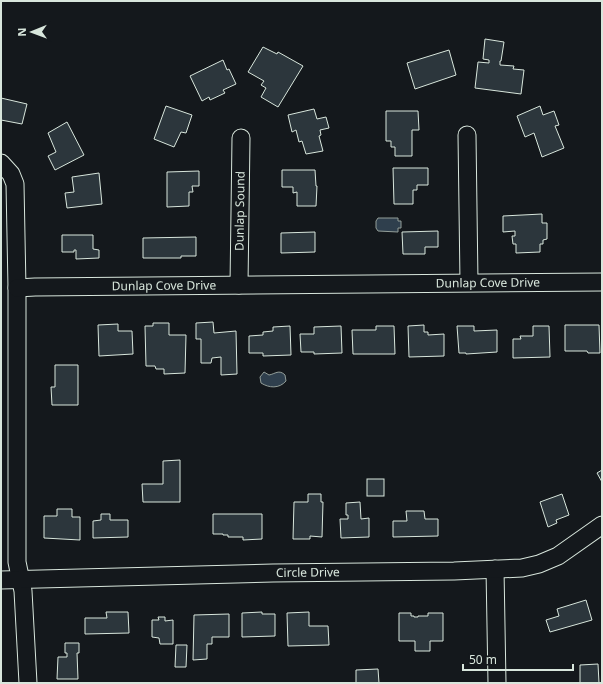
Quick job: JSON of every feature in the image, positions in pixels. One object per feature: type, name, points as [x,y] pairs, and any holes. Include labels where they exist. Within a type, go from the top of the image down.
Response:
[{"type":"street","points":[[467,135],[469,282]]},
{"type":"street","name":"Dunlap Sound","points":[[239,285],[241,138]]},
{"type":"street","points":[[1,163],[11,174],[15,184],[18,562],[23,590],[28,683]]},
{"type":"street","name":"Dunlap Cove Drive","points":[[17,288],[469,282],[602,282]]},
{"type":"street","name":"Circle Drive","points":[[1,580],[273,573],[454,571],[522,568],[539,564],[558,556],[602,525]]},
{"type":"street","points":[[495,569],[497,683]]},
{"type":"water","points":[[378,218],[398,218],[398,221],[401,221],[401,228],[398,228],[398,232],[378,231],[376,228],[376,221]]},
{"type":"water","points":[[264,372],[269,375],[281,372],[285,375],[286,381],[283,384],[274,387],[264,385],[261,383],[260,377]]},
{"type":"building","points":[[485,39],[504,42],[500,65],[514,66],[513,69],[524,70],[521,94],[475,88],[478,62],[489,63],[489,60],[483,59]]},
{"type":"building","points":[[263,47],[277,54],[278,52],[303,66],[278,107],[261,97],[266,88],[261,85],[264,81],[248,72]]},
{"type":"building","points":[[449,50],[456,75],[415,89],[407,63]]},
{"type":"building","points":[[223,60],[227,70],[229,69],[236,84],[223,90],[225,93],[210,100],[209,97],[202,101],[190,76]]},
{"type":"building","points":[[1,98],[27,104],[22,124],[1,120]]},
{"type":"building","points":[[166,106],[192,115],[186,133],[181,132],[174,147],[154,139]]},
{"type":"building","points":[[540,106],[543,115],[554,111],[559,125],[555,126],[564,148],[542,157],[534,133],[525,137],[517,116]]},
{"type":"building","points":[[314,109],[317,119],[326,117],[329,128],[320,130],[321,135],[319,136],[323,151],[306,154],[302,141],[299,142],[296,130],[292,132],[288,115]]},
{"type":"building","points":[[386,111],[418,111],[419,130],[412,130],[412,156],[395,156],[395,147],[391,147],[391,141],[386,141]]},
{"type":"building","points":[[67,122],[84,155],[55,170],[48,156],[56,152],[48,133]]},
{"type":"building","points":[[393,168],[428,168],[428,185],[417,185],[417,190],[413,190],[413,204],[394,204]]},
{"type":"building","points":[[282,170],[315,170],[317,186],[316,206],[297,206],[297,192],[293,193],[293,187],[282,187]]},
{"type":"building","points":[[199,171],[199,186],[192,186],[193,192],[189,192],[189,206],[167,207],[167,172]]},
{"type":"building","points":[[99,173],[102,204],[67,208],[65,193],[74,192],[72,177]]},
{"type":"building","points":[[542,214],[542,223],[547,223],[547,239],[543,240],[543,244],[540,244],[540,252],[516,253],[516,244],[513,244],[512,236],[515,236],[515,231],[503,232],[503,216]]},
{"type":"building","points":[[438,231],[438,247],[425,247],[425,254],[403,254],[402,232]]},
{"type":"building","points":[[315,232],[315,252],[281,253],[281,233]]},
{"type":"building","points":[[62,235],[93,235],[93,249],[99,250],[99,258],[76,259],[76,250],[74,250],[74,252],[62,252]]},
{"type":"building","points":[[196,237],[196,256],[181,256],[181,258],[143,258],[143,238]]},
{"type":"building","points":[[213,322],[214,333],[236,331],[237,374],[221,375],[221,357],[212,358],[211,363],[201,363],[201,339],[196,339],[196,323]]},
{"type":"building","points":[[153,323],[169,323],[169,335],[186,335],[185,373],[164,374],[164,369],[156,369],[155,366],[146,366],[145,326],[153,326]]},
{"type":"building","points":[[118,324],[118,331],[132,331],[133,354],[99,356],[98,325]]},
{"type":"building","points":[[424,325],[424,332],[428,332],[428,335],[444,334],[444,356],[409,357],[408,326]]},
{"type":"building","points":[[565,325],[599,325],[600,353],[588,353],[587,351],[565,351]]},
{"type":"building","points":[[290,326],[291,355],[263,356],[263,353],[249,353],[249,336],[263,335],[263,332],[273,331],[273,327]]},
{"type":"building","points":[[341,326],[342,353],[314,354],[314,352],[301,352],[300,334],[314,334],[314,327]]},
{"type":"building","points":[[376,326],[394,326],[395,354],[353,354],[352,330],[376,330]]},
{"type":"building","points":[[457,326],[474,326],[474,331],[497,330],[497,352],[459,353]]},
{"type":"building","points":[[533,326],[549,326],[550,357],[513,358],[513,339],[521,339],[520,336],[533,336]]},
{"type":"building","points":[[55,365],[78,365],[78,405],[52,405],[51,387],[55,387]]},
{"type":"building","points":[[180,460],[180,502],[143,502],[142,484],[163,484],[163,461]]},
{"type":"building","points":[[602,470],[602,482],[597,473]]},
{"type":"building","points":[[367,479],[384,479],[384,496],[367,496]]},
{"type":"building","points":[[308,494],[321,494],[321,502],[323,502],[322,537],[310,536],[310,539],[293,539],[294,502],[308,502]]},
{"type":"building","points":[[562,494],[569,515],[556,520],[557,523],[548,527],[540,502]]},
{"type":"building","points":[[360,502],[361,519],[369,518],[369,537],[341,538],[340,519],[348,519],[348,515],[346,515],[346,503]]},
{"type":"building","points":[[57,509],[72,509],[72,517],[80,517],[80,540],[44,538],[44,516],[57,516]]},
{"type":"building","points":[[406,511],[424,511],[425,519],[438,519],[438,536],[393,537],[393,521],[407,521]]},
{"type":"building","points":[[101,514],[110,514],[110,520],[128,520],[128,537],[93,538],[93,521],[101,520]]},
{"type":"building","points":[[213,514],[262,514],[262,539],[243,540],[243,537],[228,537],[228,535],[223,534],[213,534]]},
{"type":"building","points":[[586,600],[592,620],[550,632],[546,620],[559,616],[557,609]]},
{"type":"building","points":[[106,612],[128,612],[129,633],[85,634],[85,618],[107,618]]},
{"type":"building","points":[[262,612],[262,614],[275,614],[275,636],[242,637],[242,613]]},
{"type":"building","points":[[309,612],[309,626],[328,626],[329,645],[288,646],[287,613]]},
{"type":"building","points":[[399,613],[411,613],[411,616],[418,617],[428,616],[428,613],[443,613],[443,641],[430,641],[430,651],[415,651],[415,641],[399,641]]},
{"type":"building","points":[[229,614],[229,637],[212,637],[212,644],[207,644],[207,659],[193,660],[194,615]]},
{"type":"building","points":[[158,617],[165,617],[165,621],[173,620],[173,644],[160,644],[159,638],[152,637],[152,620],[159,620]]},
{"type":"building","points":[[65,643],[79,643],[79,653],[77,653],[78,679],[57,679],[58,657],[67,657],[67,653],[65,653]]},
{"type":"building","points":[[176,645],[187,645],[186,667],[175,667]]},
{"type":"building","points":[[598,664],[599,683],[580,683],[580,665]]},
{"type":"building","points":[[378,669],[379,683],[356,683],[356,670]]}]
